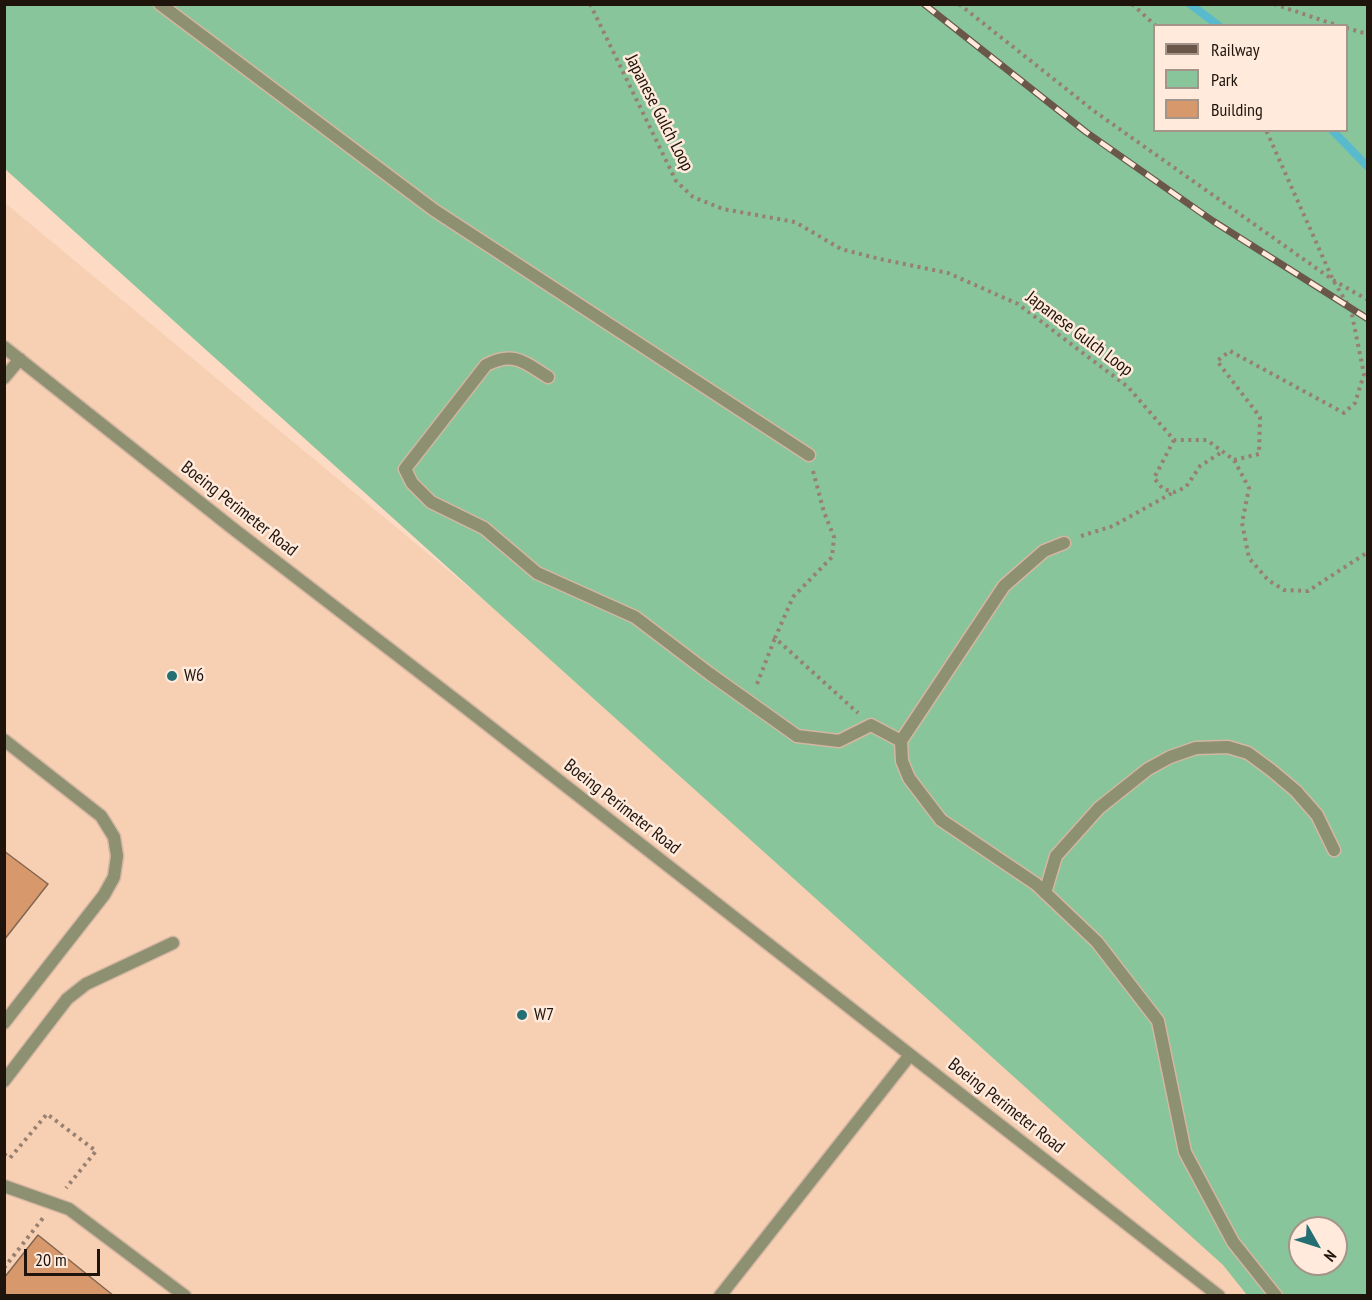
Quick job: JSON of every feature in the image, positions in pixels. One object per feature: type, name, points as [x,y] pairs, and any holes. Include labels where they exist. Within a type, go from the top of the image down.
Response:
[{"type":"lane","points":[[160,4],[434,210],[809,455]]},
{"type":"lane","name":"Boeing Perimeter Road","points":[[4,347],[231,527],[1219,1296]]},
{"type":"lane","points":[[548,377],[521,360],[501,357],[486,365],[405,469],[412,483],[430,502],[484,528],[537,573],[635,617],[797,736],[840,741],[871,725],[901,741]]},
{"type":"lane","points":[[4,378],[20,359]]},
{"type":"lane","points":[[1064,543],[1044,551],[1004,586],[901,741],[902,761],[909,778],[941,820],[1036,884],[1097,942],[1158,1021],[1185,1152],[1233,1242],[1276,1296]]},
{"type":"lane","points":[[4,740],[101,816],[114,837],[117,856],[114,877],[104,895],[4,1023]]},
{"type":"lane","points":[[1045,893],[1056,856],[1099,808],[1148,769],[1170,757],[1197,748],[1228,747],[1248,753],[1271,770],[1296,791],[1317,815],[1334,850]]},
{"type":"lane","points":[[4,1081],[67,999],[87,984],[172,943]]},
{"type":"lane","points":[[720,1296],[910,1055]]},
{"type":"lane","points":[[4,1186],[69,1209],[185,1296]]},
{"type":"path","name":"Japanese Gulch Loop","points":[[590,4],[676,181],[693,198],[723,209],[795,222],[841,249],[948,273],[1018,304],[1128,387],[1174,440]]},
{"type":"path","points":[[959,4],[1094,111],[1333,280],[1368,300]]},
{"type":"path","points":[[1132,4],[1154,24]]},
{"type":"path","points":[[1274,4],[1334,24]]},
{"type":"path","points":[[1348,28],[1368,34]]},
{"type":"path","points":[[1234,460],[1259,454],[1260,417],[1217,361],[1230,351],[1344,413],[1355,403],[1364,374],[1351,310],[1333,280],[1267,132]]},
{"type":"path","points":[[1175,492],[1163,489],[1154,478],[1174,440],[1207,440],[1234,460],[1249,488],[1242,524],[1249,558],[1268,580],[1284,590],[1308,591],[1368,552]]},
{"type":"path","points":[[1064,543],[1113,526],[1186,487],[1200,466],[1222,452]]},
{"type":"path","points":[[750,702],[793,597],[832,557],[834,537],[824,512],[809,455]]},
{"type":"path","points":[[775,638],[871,725]]},
{"type":"path","points":[[4,1154],[10,1158],[47,1114],[96,1151],[4,1268]]},
{"type":"shaded area","points":[[5,203],[1288,1267],[1288,1276],[1299,1276],[1322,1295],[5,1295]]},
{"type":"green space","points":[[5,5],[1367,5],[1367,1295],[1247,1295],[1223,1265],[5,169]]},
{"type":"building","points":[[4,851],[48,884],[4,940]]},
{"type":"building","points":[[38,1235],[114,1296],[4,1296],[4,1278]]},
{"type":"waterway","points":[[1190,4],[1216,24]]},
{"type":"waterway","points":[[1334,132],[1368,167]]},
{"type":"railway","points":[[924,4],[1086,132],[1213,221],[1368,319]]},
{"type":"place","name":"W6","points":[[172,676]]},
{"type":"place","name":"W7","points":[[522,1015]]}]
